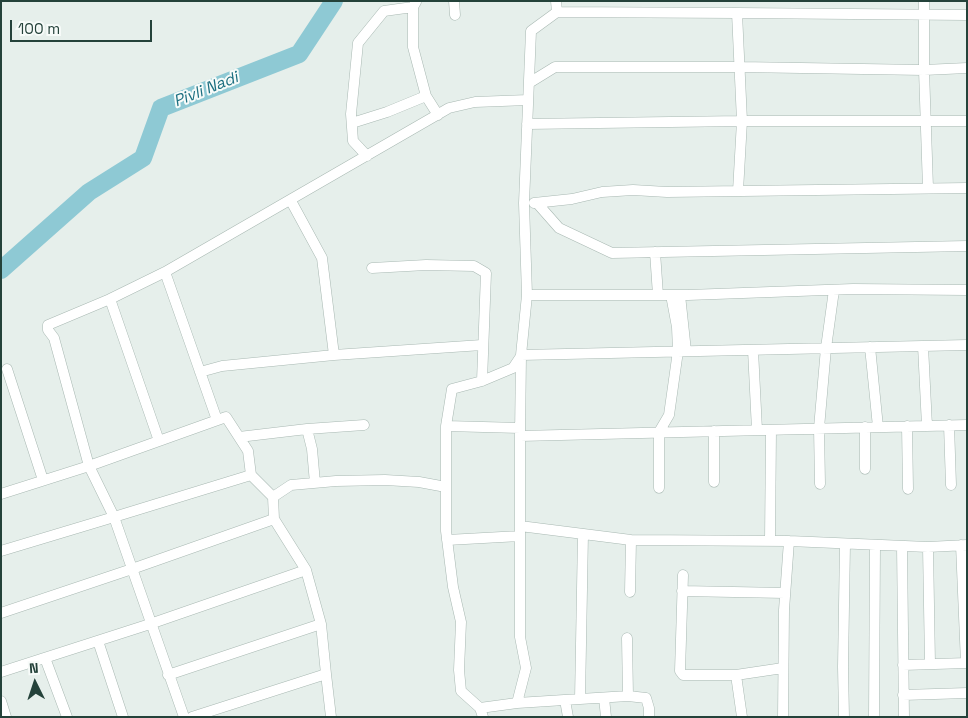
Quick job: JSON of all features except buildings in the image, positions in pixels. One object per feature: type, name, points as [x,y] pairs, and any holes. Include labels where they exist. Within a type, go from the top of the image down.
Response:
[{"type":"street","points":[[454,1],[455,15]]},
{"type":"street","points":[[556,1],[557,12]]},
{"type":"street","points":[[924,1],[928,188]]},
{"type":"street","points":[[367,156],[353,141],[351,114],[358,43],[384,11],[414,4],[412,47],[426,96],[438,115]]},
{"type":"street","points":[[517,703],[526,668],[520,637],[520,432],[521,355],[526,295],[524,203],[531,31],[557,12],[967,15]]},
{"type":"street","points":[[737,13],[742,121],[738,191]]},
{"type":"street","points":[[529,83],[555,68],[740,67],[924,70],[967,68]]},
{"type":"street","points":[[352,123],[387,112],[426,96]]},
{"type":"street","points":[[184,717],[114,518],[89,466],[54,338],[48,330],[48,325],[110,299],[165,272],[291,201],[449,108],[475,102],[528,100]]},
{"type":"street","points":[[527,124],[742,121],[967,121]]},
{"type":"street","points":[[524,203],[572,199],[602,192],[633,190],[667,192],[967,188]]},
{"type":"street","points":[[291,201],[322,258],[334,355]]},
{"type":"street","points":[[537,203],[559,228],[612,253],[967,246]]},
{"type":"street","points":[[655,252],[658,295]]},
{"type":"street","points":[[372,268],[474,266],[486,273],[482,381]]},
{"type":"street","points":[[165,272],[217,420]]},
{"type":"street","points":[[526,295],[675,295],[834,290],[967,290]]},
{"type":"street","points":[[820,484],[818,428],[834,290]]},
{"type":"street","points":[[660,488],[659,432],[669,415],[682,351],[677,328],[675,295]]},
{"type":"street","points":[[110,299],[160,441]]},
{"type":"street","points":[[200,372],[222,366],[334,355],[482,345]]},
{"type":"street","points":[[521,355],[967,345]]},
{"type":"street","points":[[923,346],[927,426]]},
{"type":"street","points":[[870,347],[878,427]]},
{"type":"street","points":[[753,350],[757,430]]},
{"type":"street","points":[[521,355],[513,368],[482,381],[452,389],[446,426],[447,540],[461,622],[459,670],[461,691],[482,712],[517,703],[628,696],[646,698],[649,717]]},
{"type":"street","points":[[7,369],[43,480]]},
{"type":"street","points":[[1,494],[89,466],[226,417],[248,451],[251,475],[273,497],[274,519],[306,570],[321,624],[331,717]]},
{"type":"street","points":[[239,438],[307,429],[364,425]]},
{"type":"street","points":[[949,425],[951,485]]},
{"type":"street","points":[[446,426],[520,432],[659,432],[967,425]]},
{"type":"street","points":[[907,426],[908,489]]},
{"type":"street","points":[[865,427],[865,470]]},
{"type":"street","points":[[307,429],[312,449],[315,483]]},
{"type":"street","points":[[770,541],[771,430]]},
{"type":"street","points":[[714,431],[714,482]]},
{"type":"street","points":[[1,551],[251,475]]},
{"type":"street","points":[[273,497],[291,485],[315,483],[385,480],[419,482],[446,487]]},
{"type":"street","points":[[1,613],[274,519]]},
{"type":"street","points":[[447,540],[520,531],[583,534],[631,540],[789,541],[928,548],[964,545],[966,663],[903,665]]},
{"type":"street","points":[[580,699],[583,534]]},
{"type":"street","points":[[630,592],[631,540]]},
{"type":"street","points":[[783,717],[785,592],[789,541]]},
{"type":"street","points":[[844,717],[845,544]]},
{"type":"street","points":[[874,717],[875,545]]},
{"type":"street","points":[[902,546],[904,717]]},
{"type":"street","points":[[928,548],[930,664]]},
{"type":"street","points":[[1,672],[150,624],[306,570]]},
{"type":"street","points":[[683,575],[680,671],[683,675],[736,675],[783,668]]},
{"type":"street","points":[[682,591],[785,592]]},
{"type":"street","points":[[168,675],[321,624]]},
{"type":"street","points":[[627,638],[628,696]]},
{"type":"street","points":[[98,641],[123,717]]},
{"type":"street","points":[[45,658],[67,717]]},
{"type":"street","points":[[192,717],[326,674]]},
{"type":"street","points":[[736,675],[742,717]]},
{"type":"street","points":[[903,694],[967,693]]},
{"type":"street","points":[[604,698],[606,717]]},
{"type":"street","points":[[565,700],[568,717]]},
{"type":"street","points":[[1,702],[6,717]]},
{"type":"waterway","name":"Pivli Nadi","points":[[1,270],[89,192],[143,158],[161,108],[299,54],[334,1]]}]
